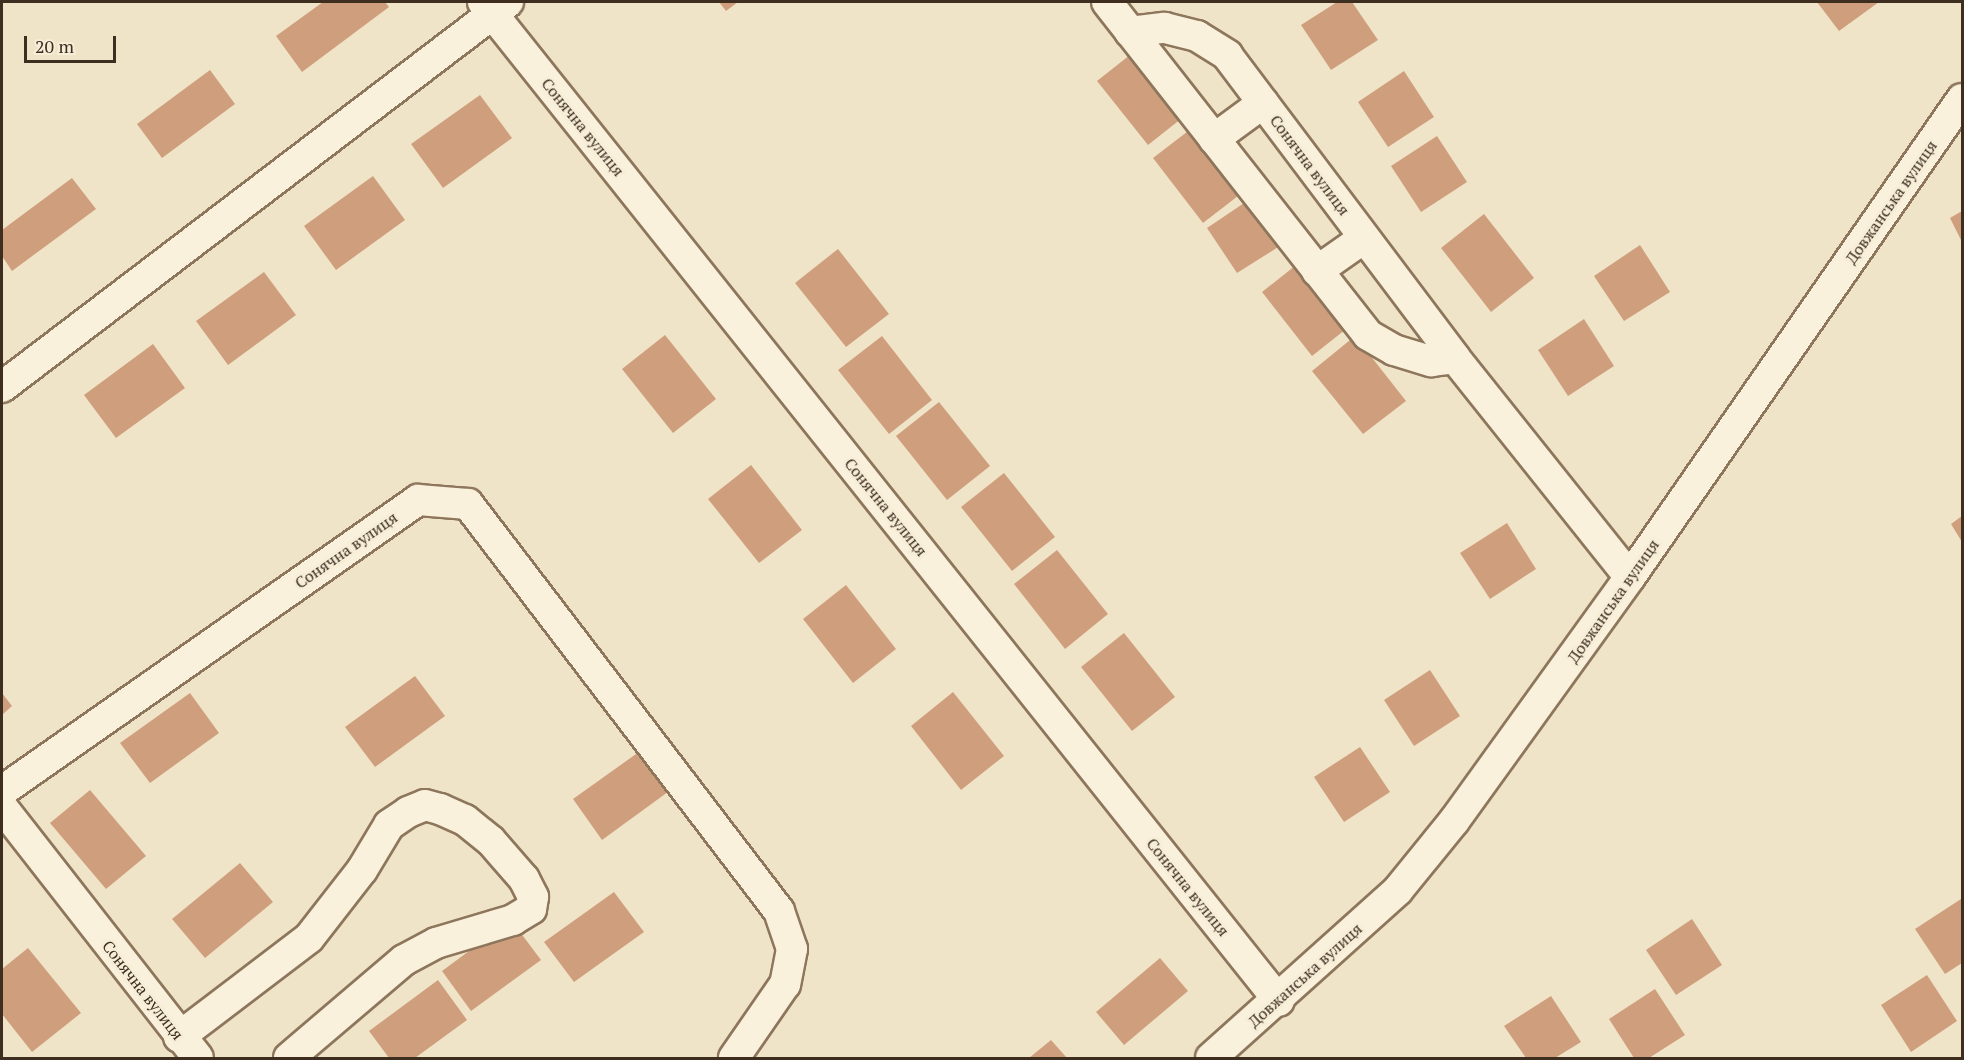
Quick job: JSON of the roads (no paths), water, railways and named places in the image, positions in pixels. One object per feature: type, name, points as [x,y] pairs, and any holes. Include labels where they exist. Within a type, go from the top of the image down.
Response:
[{"type":"street","points":[[1107,2],[1368,335],[1394,350],[1431,361],[1455,358]]},
{"type":"street","name":"Сонячна вулиця","points":[[2,387],[494,5],[1279,1001]]},
{"type":"street","name":"Сонячна вулиця","points":[[1130,32],[1165,28],[1197,36],[1227,55],[1455,358],[1630,577]]},
{"type":"street","name":"Довжанська вулиця","points":[[1211,1059],[1279,1001],[1398,890],[1523,728],[1962,99]]},
{"type":"street","points":[[1214,139],[1263,103]]},
{"type":"street","points":[[1317,270],[1364,238]]},
{"type":"street","name":"Сонячна вулиця","points":[[2,791],[418,500],[468,504],[779,912],[792,949],[785,984],[734,1059]]},
{"type":"street","points":[[189,1048],[309,938],[362,870],[388,825],[408,812],[425,805],[465,819],[491,841],[524,879],[533,897],[531,909],[513,920],[436,943],[404,960],[289,1059]]},
{"type":"street","name":"Сонячна вулиця","points":[[2,807],[189,1048]]}]
